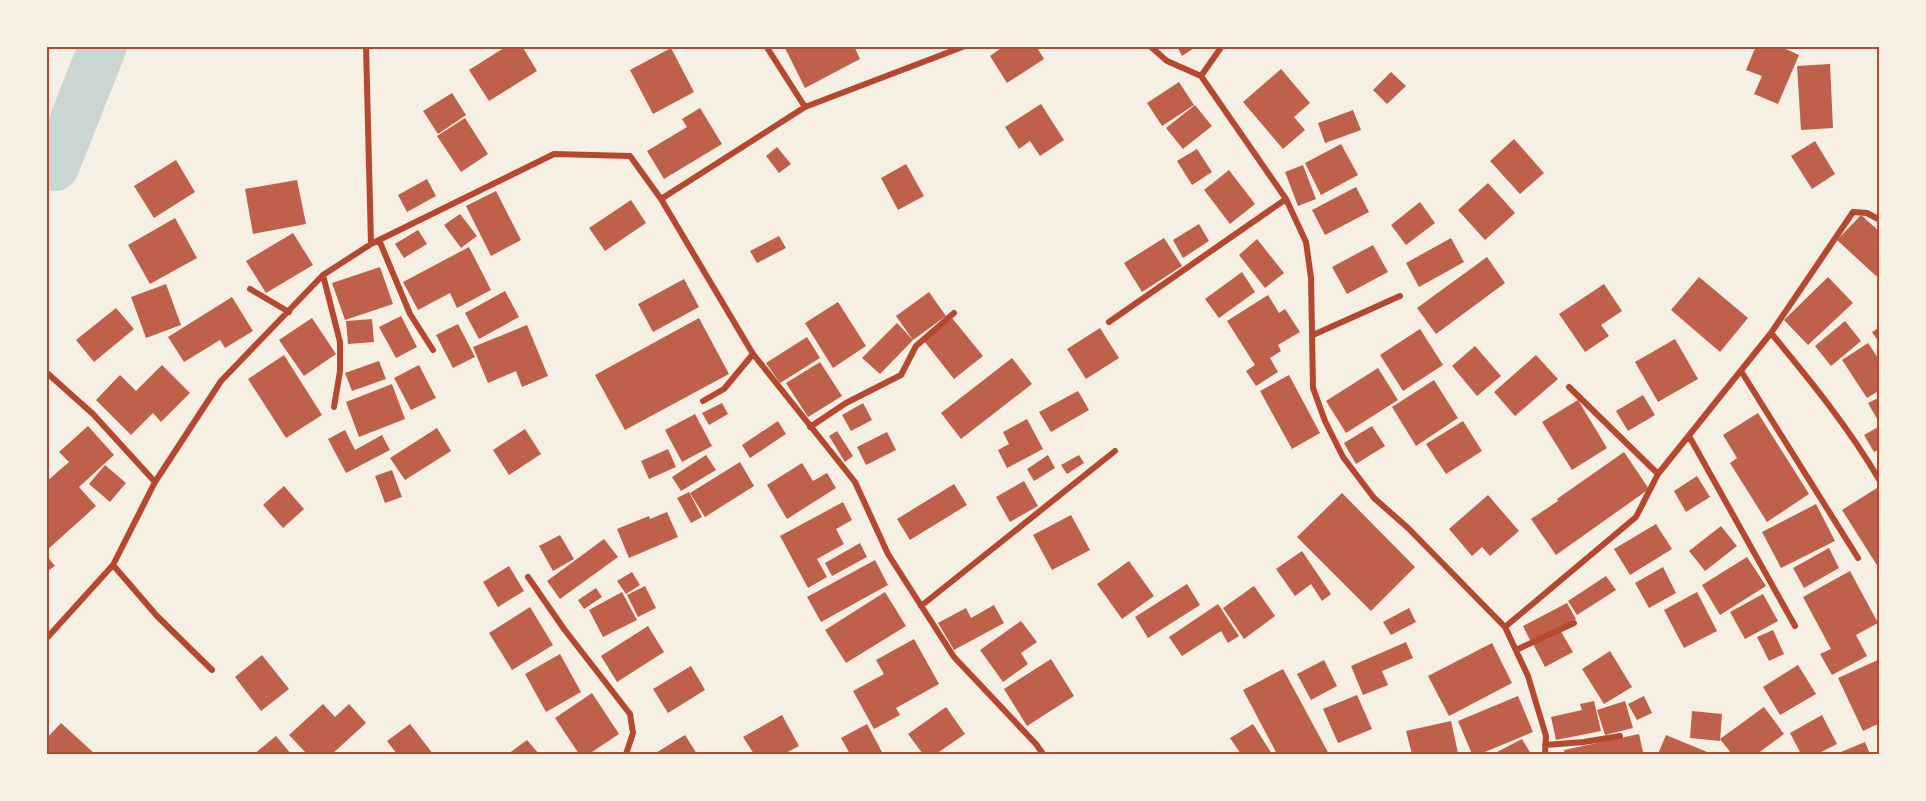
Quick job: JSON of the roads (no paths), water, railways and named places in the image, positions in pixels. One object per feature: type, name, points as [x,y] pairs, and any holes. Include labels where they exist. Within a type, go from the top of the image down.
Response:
[{"type":"street","points":[[366,46],[371,244]]},
{"type":"street","points":[[766,46],[805,107]]},
{"type":"street","points":[[661,199],[805,107],[965,46]]},
{"type":"street","points":[[1150,46],[1167,61],[1201,76],[1286,199],[1306,242],[1311,278],[1313,388],[1325,421],[1342,457],[1374,498],[1408,528],[1505,627],[1532,686],[1546,736],[1545,754]]},
{"type":"street","points":[[1201,76],[1221,46]]},
{"type":"street","points":[[46,639],[113,565],[155,482],[221,381],[323,275],[371,244],[554,154],[630,156],[661,199],[753,354],[855,482],[888,554],[954,657],[1043,754]]},
{"type":"street","points":[[1109,322],[1286,199]]},
{"type":"street","points":[[1505,627],[1636,517],[1658,474],[1771,333],[1853,212],[1868,213],[1880,220]]},
{"type":"street","points":[[379,240],[410,314],[433,350]]},
{"type":"street","points":[[323,275],[340,342],[340,371],[334,407]]},
{"type":"street","points":[[250,289],[289,312]]},
{"type":"street","points":[[1313,335],[1400,296]]},
{"type":"street","points":[[810,427],[846,403],[901,375],[916,346],[954,314]]},
{"type":"street","points":[[1771,333],[1812,382],[1880,481]]},
{"type":"street","points":[[703,401],[724,389],[753,354]]},
{"type":"street","points":[[1741,371],[1858,558]]},
{"type":"street","points":[[46,372],[93,414],[155,482]]},
{"type":"street","points":[[1569,387],[1658,474]]},
{"type":"street","points":[[1689,436],[1795,626]]},
{"type":"street","points":[[921,606],[1115,451]]},
{"type":"street","points":[[113,565],[157,616],[212,670]]},
{"type":"street","points":[[528,577],[564,629],[630,714],[633,733],[626,754]]},
{"type":"street","points":[[1516,650],[1574,623]]},
{"type":"street","points":[[1545,745],[1620,736]]},
{"type":"waterway","points":[[46,157],[55,167],[103,46]]}]
